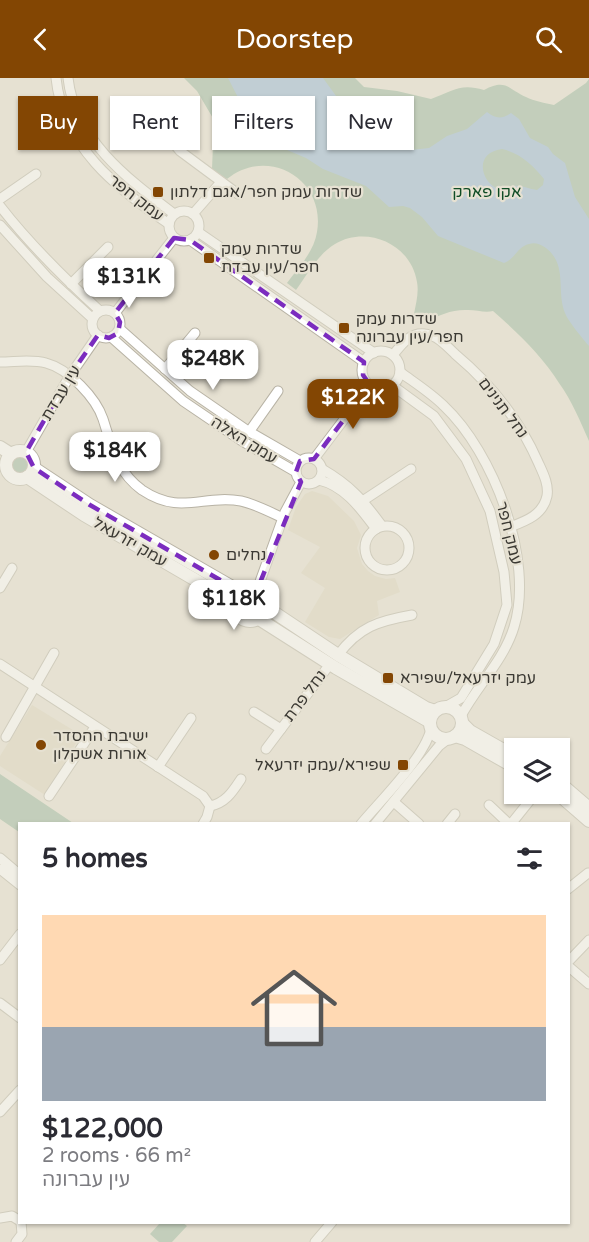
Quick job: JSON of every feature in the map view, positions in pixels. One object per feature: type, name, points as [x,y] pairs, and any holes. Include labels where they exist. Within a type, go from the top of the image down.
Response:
[{"type":"main road","points":[[18,451],[26,452],[33,459],[30,473],[20,479],[12,477],[8,472],[4,457],[18,451]]},
{"type":"main road","name":"עמק יזרעאל","points":[[30,473],[90,505],[238,598]]},
{"type":"main road","points":[[334,659],[266,607],[263,596],[257,590],[248,589],[238,598],[236,612],[242,618],[250,621],[259,619],[334,659],[426,708],[439,737],[465,739],[504,761]]},
{"type":"main road","points":[[259,619],[266,607]]},
{"type":"main road","points":[[432,721],[447,706],[456,709],[470,731],[504,750]]},
{"type":"main road","points":[[451,738],[460,731],[462,720]]},
{"type":"main road","points":[[570,792],[589,808]]},
{"type":"main road","points":[[569,804],[589,821]]},
{"type":"street","name":"עמק חפר","points":[[56,78],[64,114],[75,136],[97,165],[116,186],[169,224]]},
{"type":"street","name":"עמק חפר","points":[[68,78],[76,109],[86,129],[107,157],[125,176],[174,214]]},
{"type":"street","points":[[179,150],[238,194]]},
{"type":"street","points":[[0,199],[36,174]]},
{"type":"street","points":[[193,214],[221,182]]},
{"type":"street","points":[[0,206],[22,234],[71,284],[97,315]]},
{"type":"street","points":[[181,211],[193,214],[198,220],[198,232],[190,240],[182,241],[174,238],[169,231],[169,224],[174,214],[181,211]]},
{"type":"street","points":[[0,225],[47,278],[97,315]]},
{"type":"street","points":[[198,232],[374,352]]},
{"type":"street","points":[[115,313],[174,238]]},
{"type":"street","points":[[190,240],[364,362]]},
{"type":"street","points":[[71,284],[108,247]]},
{"type":"street","points":[[108,310],[115,313],[120,322],[120,329],[111,337],[103,338],[98,335],[93,328],[97,315],[108,310]]},
{"type":"street","name":"עמק האלה","points":[[120,329],[190,391],[249,432],[300,461]]},
{"type":"street","points":[[165,369],[195,333]]},
{"type":"street","name":"עין עבדת","points":[[26,452],[69,376],[98,335]]},
{"type":"street","name":"נחל תנינים","points":[[393,355],[411,336],[431,335],[475,370],[517,421],[544,476],[547,495],[538,512],[529,519],[510,527]]},
{"type":"street","name":"עמק האלה","points":[[111,337],[183,400],[242,441],[296,472]]},
{"type":"street","points":[[384,351],[393,355],[398,360],[400,372],[397,382],[384,389],[370,385],[363,375],[364,362],[374,352],[384,351]]},
{"type":"street","points":[[0,362],[46,363],[69,376],[87,392],[102,416],[116,459],[127,476],[142,490],[169,502],[181,504],[216,500],[241,501],[283,518]]},
{"type":"street","name":"עמק חפר","points":[[400,372],[444,406],[469,436],[488,468],[504,507],[519,570],[520,608],[514,629],[506,647],[462,720]]},
{"type":"street","points":[[314,459],[370,385]]},
{"type":"street","name":"עמק חפר","points":[[393,386],[434,417],[466,459],[490,511],[504,572],[507,605],[494,644],[461,698],[447,706]]},
{"type":"street","points":[[249,432],[278,392]]},
{"type":"street","points":[[319,480],[322,470],[320,464],[314,459],[307,458],[300,461],[296,472],[301,482],[309,484],[319,480],[335,486],[357,503],[379,528]]},
{"type":"street","points":[[364,500],[411,469]]},
{"type":"street","points":[[322,470],[338,478],[364,500],[379,528]]},
{"type":"street","points":[[257,590],[283,518],[301,482]]},
{"type":"street","points":[[395,527],[402,531],[409,544],[407,559],[396,569],[381,570],[369,561],[365,546],[367,539],[379,528],[395,527]]},
{"type":"street","points":[[0,588],[12,568]]},
{"type":"street","name":"נחל פרת","points":[[266,749],[347,642],[375,623],[411,615]]},
{"type":"street","points":[[6,737],[54,653]]},
{"type":"street","points":[[0,664],[203,796],[210,806]]},
{"type":"street","name":"נחל פרת","points":[[254,712],[281,729]]},
{"type":"street","points":[[158,767],[191,718]]},
{"type":"street","points":[[363,822],[416,758],[429,739],[432,721]]},
{"type":"street","points":[[49,796],[95,727]]},
{"type":"street","points":[[377,822],[439,746],[451,738]]},
{"type":"street","points":[[210,806],[219,804],[231,794],[241,779]]},
{"type":"street","points":[[394,802],[417,822]]},
{"type":"street","points":[[512,822],[527,804]]},
{"type":"street","points":[[489,805],[508,822]]},
{"type":"street","points":[[204,822],[210,806]]},
{"type":"street","points":[[449,822],[455,814]]},
{"type":"street","points":[[0,858],[18,873]]},
{"type":"street","points":[[0,869],[18,883]]},
{"type":"street","points":[[570,887],[588,873]]},
{"type":"street","points":[[0,960],[18,937]]},
{"type":"street","points":[[570,962],[589,940]]},
{"type":"street","points":[[570,966],[589,984]]},
{"type":"street","points":[[0,1003],[18,1016]]},
{"type":"street","points":[[0,1112],[18,1092]]},
{"type":"street","points":[[0,1218],[17,1220]]},
{"type":"street","points":[[18,1242],[23,1230],[19,1224]]},
{"type":"street","points":[[315,1242],[330,1224]]},
{"type":"highlighted area","points":[[174,238],[190,240],[364,362],[363,375],[370,385],[314,459],[300,461],[296,472],[301,482],[257,590],[241,592],[90,505],[34,468],[26,452],[69,377],[98,335],[109,338],[118,333],[120,322],[115,313]]},
{"type":"shaded area","points":[[312,491],[328,496],[354,521],[361,535],[357,548],[362,564],[375,576],[386,579],[395,578],[400,592],[377,601],[379,615],[340,639],[329,637],[305,622],[325,588],[301,573],[320,547],[288,530],[296,507],[305,494]]},
{"type":"shaded area","name":"ישיבת ההסדר אורות אשקלון","points":[[32,705],[81,735],[45,795],[0,766],[0,756]]},
{"type":"green space","name":"אקו פארק","points":[[184,78],[355,78],[364,87],[397,91],[431,99],[462,88],[484,90],[502,85],[529,98],[554,105],[589,79],[589,441],[572,404],[545,363],[493,311],[457,310],[425,322],[414,314],[418,290],[413,269],[397,248],[386,242],[360,237],[347,239],[323,253],[296,290],[287,283],[313,246],[317,232],[317,213],[312,197],[303,183],[291,173],[276,167],[260,166],[243,170],[227,179],[212,169],[213,150],[315,150],[315,96],[212,96],[212,117],[197,91]]},
{"type":"green space","points":[[16,456],[24,456],[29,461],[27,472],[16,474],[11,469],[11,461]]},
{"type":"green space","points":[[0,774],[72,822],[18,822],[18,831],[0,819]]},
{"type":"green space","points":[[159,1224],[184,1224],[187,1226],[172,1242],[159,1242],[150,1234]]},
{"type":"water","points":[[228,78],[323,78],[336,96],[327,96],[327,150],[429,148],[447,136],[467,129],[487,112],[499,117],[511,113],[519,119],[530,138],[548,147],[565,163],[575,197],[589,219],[589,346],[565,313],[557,262],[546,248],[538,244],[529,244],[504,263],[438,236],[422,217],[410,208],[389,207],[366,186],[323,169],[287,150],[315,150],[315,96],[237,96]],"holes":[[[502,149],[526,160],[544,179],[543,185],[537,190],[516,186],[499,189],[488,181],[483,169],[486,156]]]},
{"type":"place","name":"שדרות עמק חפר/אגם דלתון","points":[[158,192]]},
{"type":"place","name":"שדרות עמק חפר/עין עבדת","points":[[209,258]]},
{"type":"place","name":"שדרות עמק חפר/עין עברונה","points":[[344,328]]},
{"type":"place","name":"נחלים","points":[[214,555]]},
{"type":"place","name":"עמק יזרעאל/שפירא","points":[[388,678]]},
{"type":"place","name":"ישיבת ההסדר אורות אשקלון","points":[[41,745]]},
{"type":"place","name":"שפירא/עמק יזרעאל","points":[[403,765]]}]
